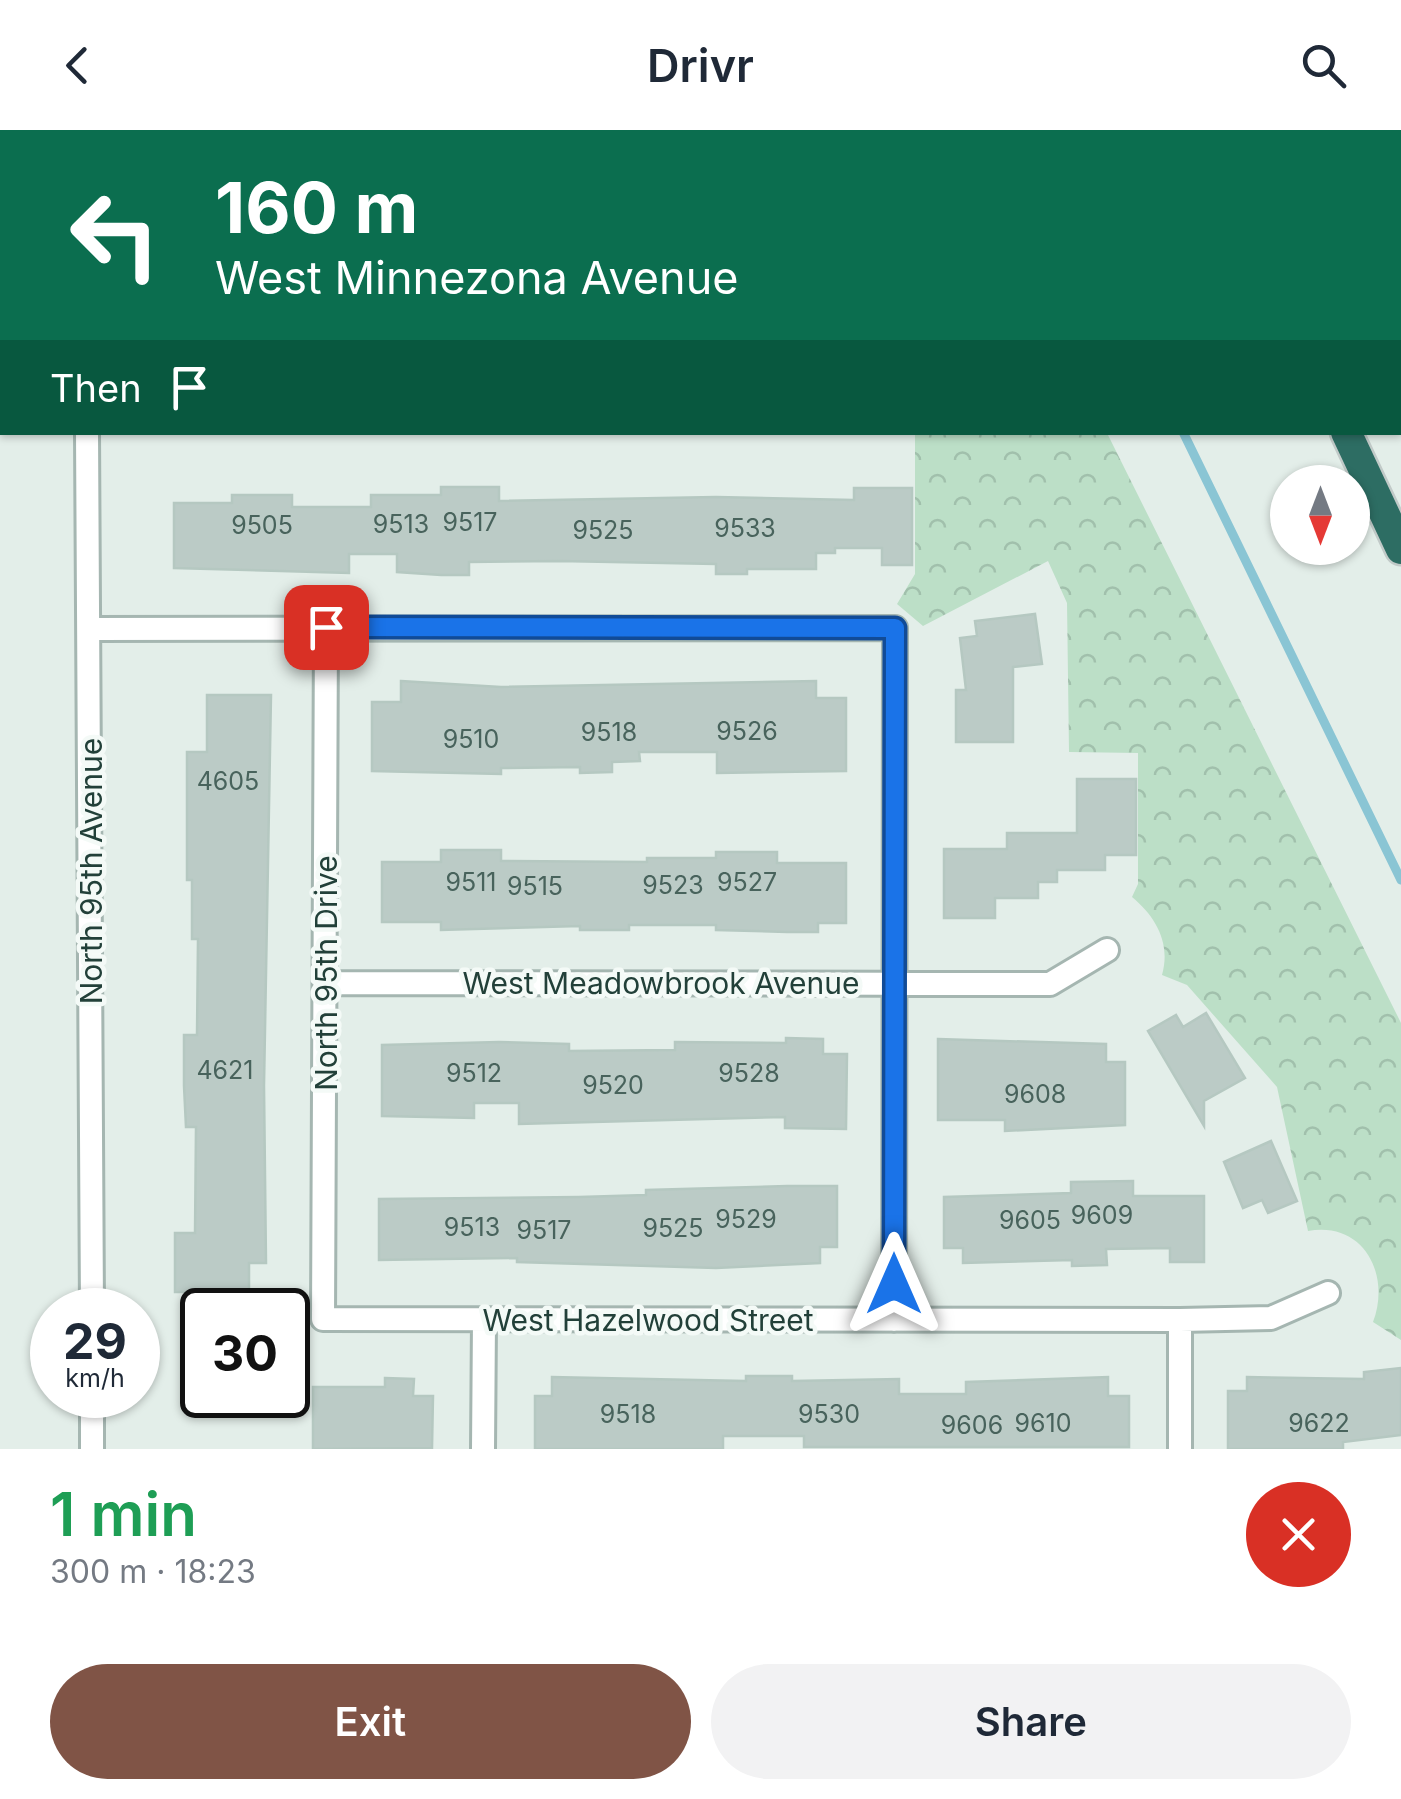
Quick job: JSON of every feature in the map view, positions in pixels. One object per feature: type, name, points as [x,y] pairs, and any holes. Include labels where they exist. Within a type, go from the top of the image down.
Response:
[{"type":"highway","points":[[1347,435],[1401,550]]},
{"type":"street","name":"North 95th Avenue","points":[[87,435],[92,1288]]},
{"type":"street","name":"North 95th Drive","points":[[324,1319],[326,627]]},
{"type":"street","points":[[91,629],[895,628],[894,1320]]},
{"type":"street","name":"West Meadowbrook Avenue","points":[[326,983],[1050,984],[1107,950]]},
{"type":"street","name":"West Hazelwood Street","points":[[324,1319],[1271,1318],[1328,1293]]},
{"type":"street","points":[[484,1320],[484,1449]]},
{"type":"street","points":[[1180,1320],[1180,1449]]},
{"type":"street","points":[[92,1418],[92,1449]]},
{"type":"green space","points":[[915,435],[1108,435],[1401,1023],[1401,1340],[1373,1322],[1378,1304],[1375,1270],[1358,1243],[1328,1230],[1308,1231],[1277,1087],[1187,985],[1162,975],[1163,942],[1148,913],[1132,897],[1138,884],[1138,753],[1069,752],[1067,603],[1048,561],[923,626],[897,604],[915,574]]},
{"type":"building","points":[[441,487],[499,487],[499,501],[716,497],[854,500],[854,488],[912,488],[912,565],[882,565],[882,548],[835,548],[835,553],[816,553],[816,569],[747,569],[747,574],[716,574],[716,564],[559,561],[469,562],[469,575],[441,575],[397,572],[397,554],[349,554],[349,573],[174,568],[174,503],[232,503],[232,495],[292,495],[292,507],[371,507],[371,495],[441,495]]},
{"type":"building","points":[[1035,614],[1042,664],[1013,667],[1013,742],[956,742],[956,690],[966,690],[960,638],[977,636],[975,621]]},
{"type":"building","points":[[401,681],[501,687],[816,681],[816,698],[846,698],[846,771],[717,773],[717,752],[639,752],[640,761],[612,762],[612,772],[580,773],[580,767],[501,768],[501,774],[372,771],[372,702],[401,702]]},
{"type":"building","points":[[207,695],[271,695],[264,1086],[266,1263],[249,1263],[249,1288],[180,1288],[180,1292],[175,1292],[175,1233],[195,1233],[196,1127],[186,1127],[184,1086],[184,1035],[197,1035],[198,939],[192,939],[192,880],[187,880],[187,752],[207,752]]},
{"type":"building","points":[[1077,779],[1136,779],[1136,855],[1105,855],[1105,870],[1057,870],[1057,882],[1038,882],[1038,898],[995,898],[995,918],[944,918],[944,849],[1007,849],[1007,833],[1077,833]]},
{"type":"building","points":[[441,850],[501,850],[501,861],[647,862],[647,858],[716,858],[716,852],[777,852],[777,863],[846,863],[846,923],[818,923],[818,932],[787,932],[716,930],[716,925],[629,925],[629,930],[580,930],[580,926],[441,930],[441,922],[382,922],[382,862],[441,862]]},
{"type":"building","points":[[1206,1013],[1245,1078],[1204,1101],[1204,1126],[1148,1031],[1176,1015],[1183,1027]]},
{"type":"building","points":[[786,1038],[823,1039],[823,1054],[847,1054],[846,1129],[785,1128],[785,1117],[519,1124],[519,1103],[474,1103],[474,1118],[382,1116],[382,1045],[499,1042],[569,1044],[569,1051],[675,1050],[675,1042],[786,1043]]},
{"type":"building","points":[[938,1039],[1106,1044],[1106,1062],[1125,1062],[1125,1125],[1005,1131],[1005,1120],[938,1120]]},
{"type":"building","points":[[1271,1141],[1297,1201],[1268,1213],[1262,1200],[1243,1208],[1224,1162]]},
{"type":"building","points":[[1133,1181],[1133,1196],[1204,1196],[1204,1262],[1170,1262],[1170,1248],[1106,1249],[1107,1265],[1072,1266],[1072,1260],[963,1263],[963,1248],[944,1248],[944,1197],[1071,1193],[1071,1182]]},
{"type":"building","points":[[837,1186],[837,1247],[820,1247],[820,1263],[716,1268],[517,1262],[517,1258],[379,1260],[379,1199],[646,1195],[646,1190]]},
{"type":"building","points":[[1401,1368],[1401,1435],[1343,1442],[1343,1449],[1228,1449],[1228,1391],[1247,1391],[1247,1377],[1364,1379],[1364,1372]]},
{"type":"building","points":[[746,1376],[792,1376],[792,1381],[899,1379],[899,1394],[966,1394],[966,1382],[1108,1377],[1108,1396],[1129,1396],[1129,1447],[804,1447],[804,1436],[723,1436],[723,1449],[535,1449],[535,1396],[552,1396],[552,1377],[746,1381]]},
{"type":"building","points":[[385,1378],[414,1379],[413,1396],[433,1396],[432,1448],[313,1449],[313,1387],[385,1387]]},
{"type":"waterway","points":[[1184,435],[1401,880]]},
{"type":"route","points":[[326,627],[895,628],[894,1284]]}]
